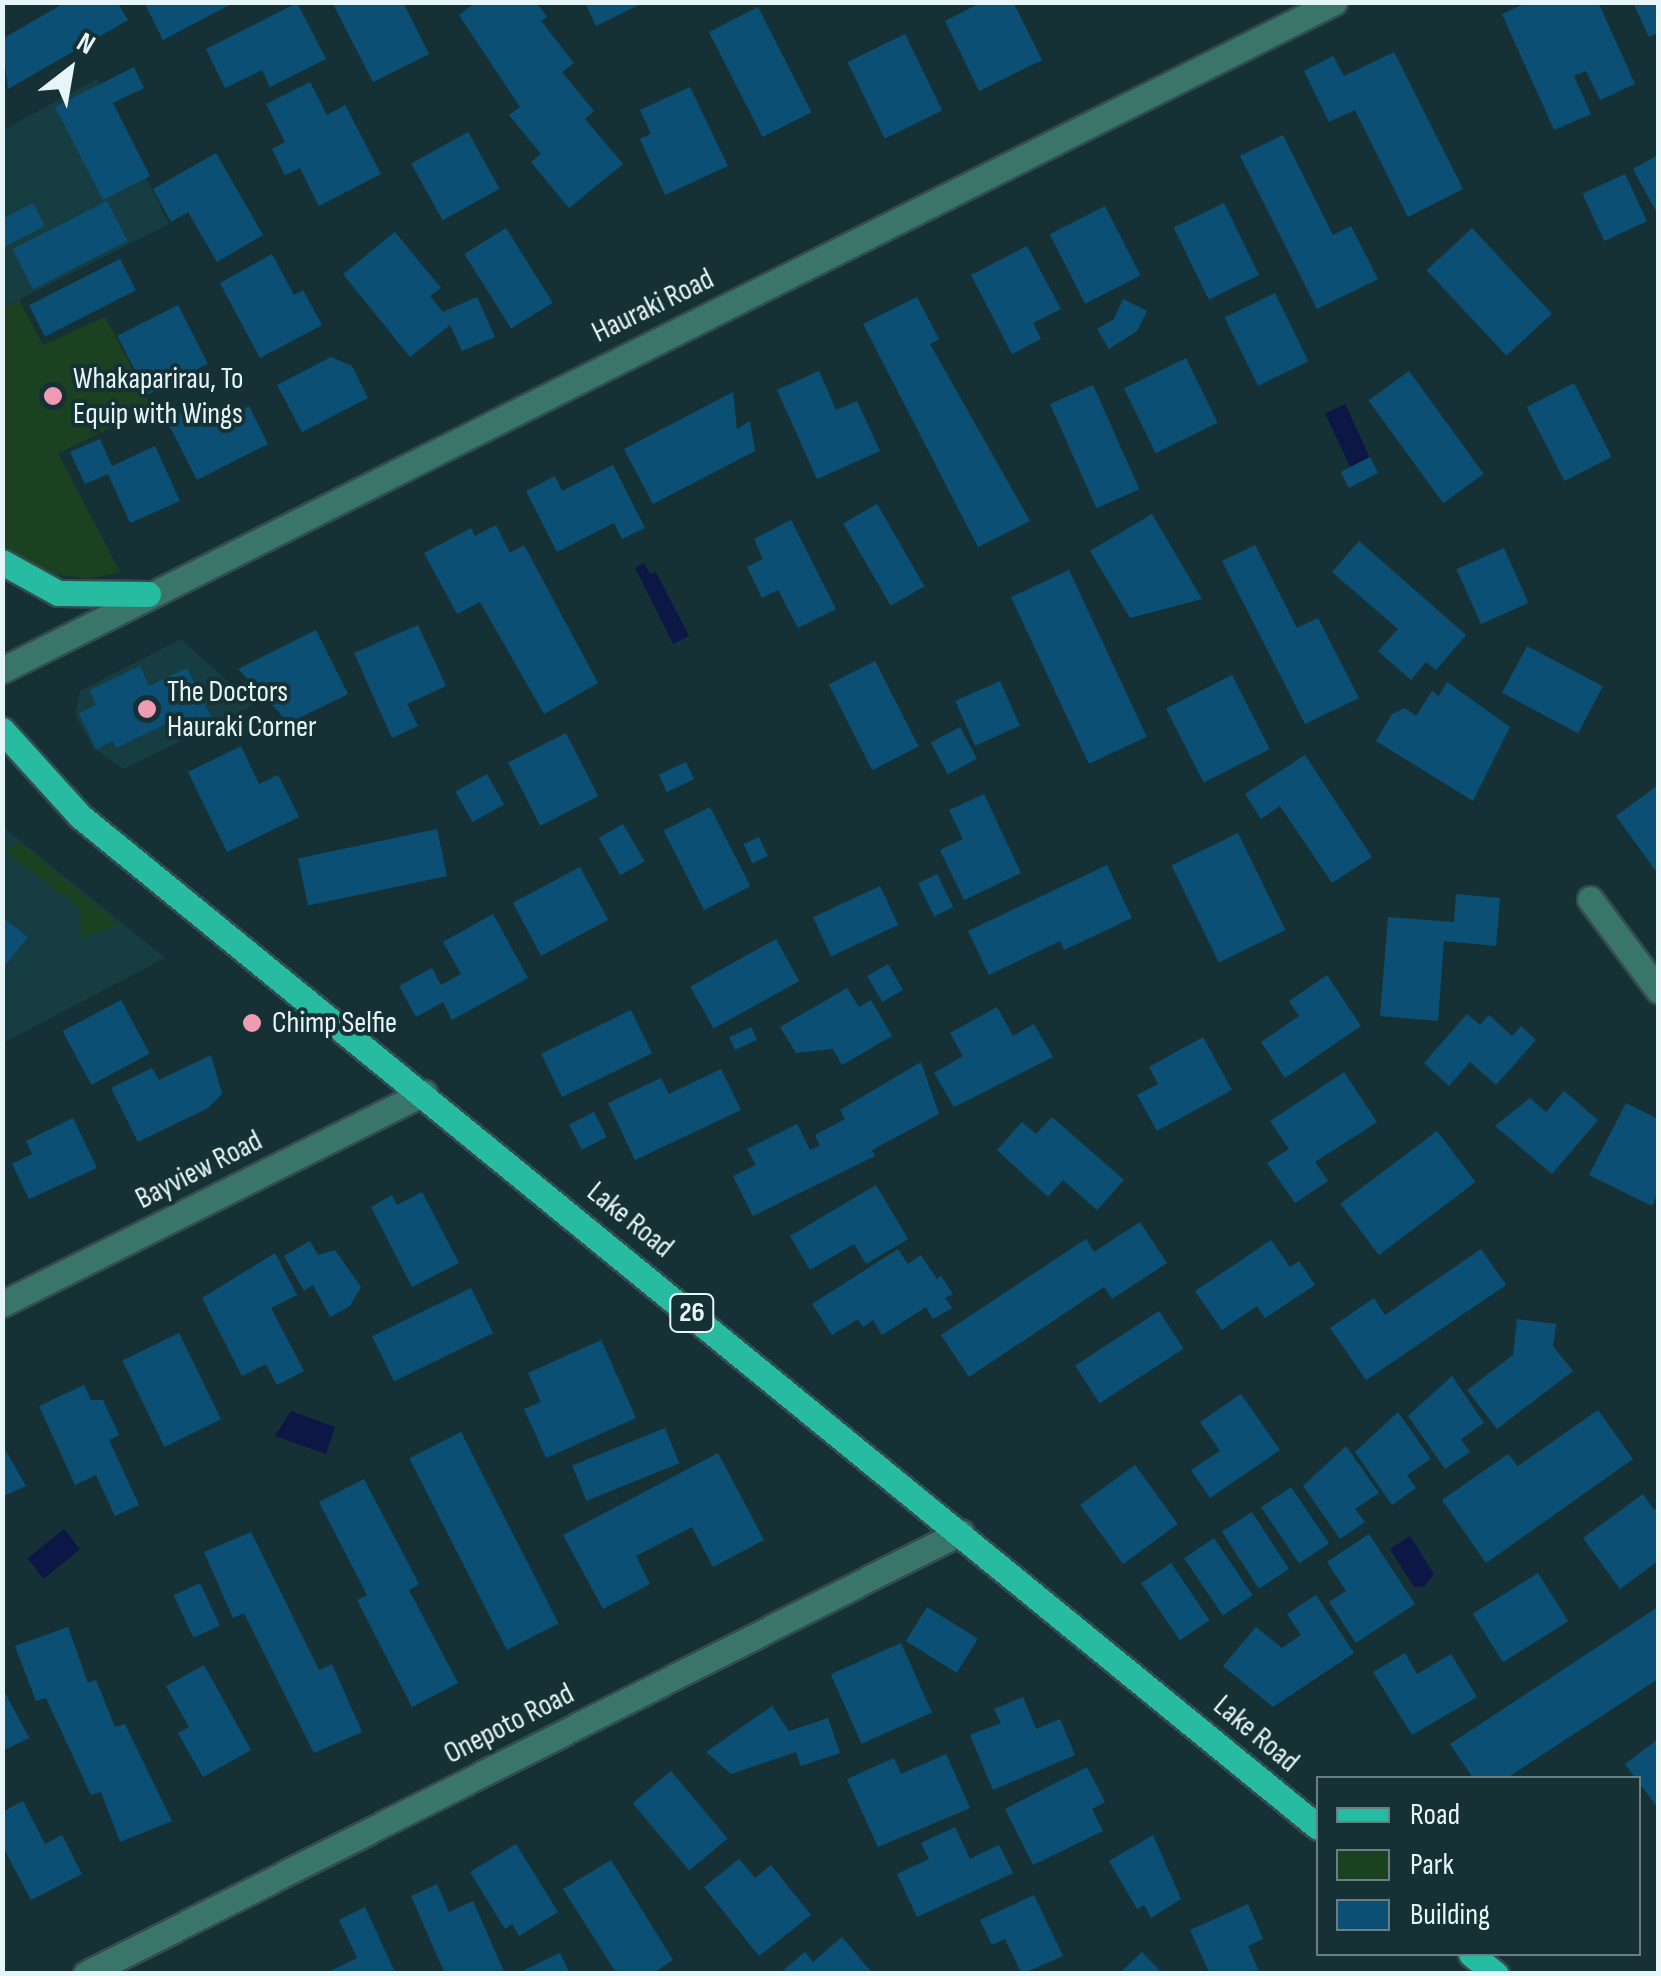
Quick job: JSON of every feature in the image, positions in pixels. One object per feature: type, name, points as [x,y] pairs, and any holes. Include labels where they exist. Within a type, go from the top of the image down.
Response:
[{"type":"main road","points":[[2,562],[58,593],[148,594]]},
{"type":"main road","name":"Lake Road","points":[[2,730],[80,816],[424,1093],[1316,1825]]},
{"type":"main road","points":[[1474,1956],[1496,1974]]},
{"type":"street","name":"Hauraki Road","points":[[2,670],[1334,2]]},
{"type":"street","points":[[1590,899],[1658,990]]},
{"type":"street","name":"Bayview Road","points":[[2,1304],[424,1093]]},
{"type":"street","name":"Onepoto Road","points":[[86,1974],[961,1532]]},
{"type":"shaded area","points":[[97,79],[169,224],[3,308],[3,130]]},
{"type":"shaded area","points":[[1345,404],[1370,457],[1350,467],[1325,413]]},
{"type":"shaded area","points":[[644,563],[650,574],[656,572],[689,636],[673,644],[635,568]]},
{"type":"shaded area","points":[[181,639],[254,705],[124,769],[94,749],[75,715],[80,691]]},
{"type":"shaded area","points":[[2,826],[165,958],[3,1043],[2,1043]]},
{"type":"shaded area","points":[[291,1411],[335,1427],[326,1454],[275,1436]]},
{"type":"shaded area","points":[[64,1529],[80,1549],[44,1579],[27,1559]]},
{"type":"shaded area","points":[[1410,1536],[1434,1574],[1425,1586],[1414,1587],[1390,1549]]},
{"type":"green space","points":[[19,300],[43,345],[105,317],[153,408],[58,453],[120,572],[89,579],[43,572],[3,547],[2,308]]},
{"type":"green space","points":[[19,842],[119,924],[82,938],[79,907],[3,850]]},
{"type":"building","points":[[66,2],[117,2],[128,20],[8,89],[2,39]]},
{"type":"building","points":[[144,2],[235,2],[163,40]]},
{"type":"building","points":[[332,2],[403,2],[429,54],[373,82]]},
{"type":"building","points":[[476,2],[536,2],[547,17],[541,21],[574,63],[562,72],[594,111],[585,119],[623,164],[569,208],[531,162],[541,154],[509,115],[520,107],[459,15]]},
{"type":"building","points":[[585,2],[645,2],[596,26]]},
{"type":"building","points":[[982,2],[1013,2],[1042,60],[979,91],[945,21]]},
{"type":"building","points":[[1529,2],[1598,2],[1635,84],[1600,100],[1586,71],[1574,76],[1591,114],[1554,130],[1502,14]]},
{"type":"building","points":[[1633,2],[1658,2],[1658,33],[1649,37]]},
{"type":"building","points":[[297,3],[326,59],[270,87],[262,70],[225,88],[206,49]]},
{"type":"building","points":[[758,7],[812,112],[763,137],[709,32]]},
{"type":"building","points":[[905,34],[942,110],[885,138],[847,62]]},
{"type":"building","points":[[1394,52],[1463,189],[1408,217],[1355,110],[1329,122],[1304,71],[1333,56],[1344,76]]},
{"type":"building","points":[[134,67],[144,88],[113,103],[150,176],[103,200],[55,107]]},
{"type":"building","points":[[310,82],[327,115],[345,105],[381,174],[319,206],[300,168],[285,175],[272,149],[285,142],[266,104]]},
{"type":"building","points":[[690,87],[728,166],[665,195],[640,139],[651,134],[640,110]]},
{"type":"building","points":[[468,132],[500,189],[443,220],[411,164]]},
{"type":"building","points":[[1283,135],[1333,235],[1351,226],[1378,279],[1317,309],[1240,156]]},
{"type":"building","points":[[216,153],[263,235],[217,262],[188,212],[171,222],[153,189]]},
{"type":"building","points":[[1658,155],[1658,215],[1633,169]]},
{"type":"building","points":[[1625,174],[1647,221],[1604,241],[1582,194]]},
{"type":"building","points":[[107,201],[127,241],[33,289],[13,249]]},
{"type":"building","points":[[33,203],[45,226],[2,248],[2,219]]},
{"type":"building","points":[[1224,203],[1259,275],[1209,299],[1174,228]]},
{"type":"building","points":[[1105,206],[1140,275],[1085,304],[1050,234]]},
{"type":"building","points":[[506,228],[553,303],[511,329],[464,254]]},
{"type":"building","points":[[1472,228],[1552,314],[1506,356],[1427,270]]},
{"type":"building","points":[[395,232],[441,288],[430,296],[443,312],[477,297],[495,337],[462,351],[450,325],[410,357],[343,274]]},
{"type":"building","points":[[1027,246],[1061,309],[1033,323],[1041,339],[1012,354],[971,275]]},
{"type":"building","points":[[272,254],[294,295],[303,290],[322,325],[260,358],[220,283]]},
{"type":"building","points":[[120,259],[136,290],[45,336],[29,305]]},
{"type":"building","points":[[1275,293],[1308,361],[1258,386],[1225,318]]},
{"type":"building","points":[[917,297],[939,339],[930,344],[1030,521],[978,547],[863,324]]},
{"type":"building","points":[[1123,299],[1147,311],[1137,331],[1109,349],[1097,329],[1114,319]]},
{"type":"building","points":[[178,305],[208,364],[147,395],[117,336]]},
{"type":"building","points":[[331,357],[352,366],[368,398],[302,432],[277,385]]},
{"type":"building","points":[[1186,358],[1218,423],[1156,453],[1124,388]]},
{"type":"building","points":[[819,371],[836,410],[857,401],[880,451],[817,479],[777,390]]},
{"type":"building","points":[[1409,371],[1484,474],[1443,503],[1369,400]]},
{"type":"building","points":[[1574,383],[1612,457],[1564,481],[1527,407]]},
{"type":"building","points":[[1093,385],[1139,489],[1096,508],[1050,404]]},
{"type":"building","points":[[733,392],[737,429],[750,421],[755,451],[653,504],[624,449]]},
{"type":"building","points":[[201,402],[212,425],[249,406],[268,444],[197,480],[166,419]]},
{"type":"building","points":[[100,439],[112,466],[155,446],[180,501],[130,523],[108,474],[85,484],[70,452]]},
{"type":"building","points":[[1370,457],[1378,473],[1349,488],[1341,472]]},
{"type":"building","points":[[613,465],[645,528],[622,539],[614,523],[557,552],[526,491],[555,476],[562,491]]},
{"type":"building","points":[[877,504],[924,586],[891,606],[843,524]]},
{"type":"building","points":[[1152,514],[1202,599],[1130,618],[1090,551]]},
{"type":"building","points":[[791,520],[836,609],[798,628],[778,590],[762,598],[747,567],[763,559],[754,539]]},
{"type":"building","points":[[496,525],[510,553],[524,545],[598,683],[544,714],[480,602],[457,614],[424,553],[471,528],[475,536]]},
{"type":"building","points":[[1359,541],[1466,635],[1436,670],[1426,662],[1411,680],[1378,651],[1398,629],[1332,572]]},
{"type":"building","points":[[1255,545],[1297,628],[1318,618],[1359,698],[1305,724],[1222,561]]},
{"type":"building","points":[[1504,548],[1528,603],[1481,624],[1456,569]]},
{"type":"building","points":[[1069,570],[1147,737],[1089,764],[1011,597]]},
{"type":"building","points":[[418,625],[446,686],[407,704],[418,726],[392,738],[354,653]]},
{"type":"building","points":[[316,630],[348,694],[289,723],[238,669]]},
{"type":"building","points":[[1527,646],[1603,686],[1578,733],[1502,693]]},
{"type":"building","points":[[875,661],[919,747],[872,770],[829,685]]},
{"type":"building","name":"The Doctors Hauraki Corner","points":[[140,666],[149,686],[187,668],[212,719],[180,734],[174,720],[116,748],[113,741],[96,749],[79,713],[96,705],[90,690]]},
{"type":"building","points":[[1232,675],[1270,749],[1204,783],[1166,709]]},
{"type":"building","points":[[1000,681],[1020,726],[975,746],[955,701]]},
{"type":"building","points":[[1447,682],[1510,727],[1473,801],[1376,741],[1392,714],[1405,708],[1416,716],[1432,691],[1439,696]]},
{"type":"building","points":[[960,727],[977,759],[948,774],[931,742]]},
{"type":"building","points":[[566,733],[598,796],[540,826],[508,763]]},
{"type":"building","points":[[241,746],[259,784],[278,775],[299,817],[227,852],[188,772]]},
{"type":"building","points":[[1305,755],[1372,857],[1332,883],[1280,806],[1261,819],[1245,794]]},
{"type":"building","points":[[686,762],[694,779],[667,792],[659,775]]},
{"type":"building","points":[[487,774],[504,805],[472,822],[456,791]]},
{"type":"building","points":[[1658,785],[1658,874],[1616,816]]},
{"type":"building","points":[[984,794],[1021,873],[964,900],[940,850],[963,839],[949,810]]},
{"type":"building","points":[[710,807],[750,886],[704,910],[664,831]]},
{"type":"building","points":[[623,824],[644,861],[620,875],[599,838]]},
{"type":"building","points":[[437,829],[447,876],[308,905],[298,859]]},
{"type":"building","points":[[1238,833],[1285,930],[1219,963],[1171,865]]},
{"type":"building","points":[[759,837],[768,856],[752,863],[744,844]]},
{"type":"building","points":[[1107,865],[1132,918],[1064,950],[1060,941],[989,975],[968,931]]},
{"type":"building","points":[[580,867],[608,920],[541,956],[513,903]]},
{"type":"building","points":[[937,874],[953,907],[934,916],[918,883]]},
{"type":"building","points":[[880,886],[898,925],[831,956],[813,917]]},
{"type":"building","points":[[1456,894],[1500,898],[1496,946],[1444,941],[1438,1021],[1380,1016],[1388,917],[1454,922]]},
{"type":"building","points":[[493,914],[528,978],[452,1020],[443,1002],[416,1017],[399,986],[432,968],[441,985],[461,974],[443,942]]},
{"type":"building","points":[[2,917],[28,937],[2,969]]},
{"type":"building","points":[[776,939],[799,981],[714,1028],[690,987]]},
{"type":"building","points":[[888,964],[903,990],[882,1002],[867,976]]},
{"type":"building","points":[[1327,975],[1361,1026],[1285,1078],[1261,1042],[1299,1016],[1289,1001]]},
{"type":"building","points":[[847,988],[859,1007],[871,1000],[892,1036],[842,1065],[833,1049],[796,1053],[780,1027]]},
{"type":"building","points":[[121,1000],[150,1054],[91,1085],[63,1031]]},
{"type":"building","points":[[997,1007],[1013,1036],[1034,1024],[1053,1057],[954,1107],[934,1073],[963,1056],[950,1033]]},
{"type":"building","points":[[631,1010],[652,1053],[562,1097],[541,1054]]},
{"type":"building","points":[[1467,1014],[1480,1025],[1489,1015],[1512,1036],[1521,1026],[1536,1040],[1496,1085],[1470,1062],[1449,1086],[1424,1063]]},
{"type":"building","points":[[751,1027],[757,1040],[735,1050],[729,1037]]},
{"type":"building","points":[[1203,1037],[1232,1090],[1157,1131],[1137,1095],[1158,1084],[1149,1067]]},
{"type":"building","points":[[211,1055],[222,1094],[208,1108],[138,1142],[111,1088],[152,1068],[159,1080]]},
{"type":"building","points":[[921,1062],[939,1114],[872,1150],[875,1156],[753,1216],[733,1176],[756,1165],[747,1149],[797,1124],[810,1150],[820,1145],[815,1135],[845,1119],[840,1110]]},
{"type":"building","points":[[721,1069],[741,1110],[635,1160],[608,1103],[661,1078],[669,1094]]},
{"type":"building","points":[[1344,1072],[1377,1122],[1315,1162],[1328,1181],[1295,1203],[1267,1163],[1289,1149],[1270,1121]]},
{"type":"building","points":[[1564,1091],[1598,1120],[1552,1174],[1495,1126],[1530,1098],[1546,1112]]},
{"type":"building","points":[[1626,1103],[1658,1119],[1658,1193],[1652,1206],[1589,1175]]},
{"type":"building","points":[[594,1112],[607,1137],[582,1150],[569,1125]]},
{"type":"building","points":[[1052,1117],[1124,1180],[1097,1210],[1063,1180],[1048,1197],[997,1150],[1022,1122],[1036,1134]]},
{"type":"building","points":[[73,1118],[97,1168],[29,1199],[12,1164],[32,1154],[26,1141]]},
{"type":"building","points":[[1437,1131],[1476,1182],[1379,1255],[1340,1204]]},
{"type":"building","points":[[876,1185],[908,1239],[866,1264],[854,1244],[810,1270],[790,1236]]},
{"type":"building","points":[[422,1192],[459,1263],[412,1287],[371,1207],[392,1195],[397,1205]]},
{"type":"building","points":[[1140,1222],[1167,1263],[1112,1299],[1104,1287],[969,1377],[941,1335],[1086,1239],[1094,1252]]},
{"type":"building","points":[[1271,1240],[1290,1267],[1299,1261],[1315,1285],[1265,1318],[1257,1306],[1222,1330],[1195,1291]]},
{"type":"building","points":[[310,1241],[318,1255],[335,1250],[361,1287],[350,1306],[330,1317],[313,1285],[304,1291],[284,1256]]},
{"type":"building","points":[[898,1249],[908,1264],[921,1255],[937,1279],[941,1276],[953,1294],[945,1298],[952,1308],[933,1319],[926,1307],[882,1335],[873,1320],[863,1327],[858,1319],[832,1335],[812,1304]]},
{"type":"building","points":[[1481,1249],[1506,1285],[1366,1380],[1330,1328],[1374,1298],[1385,1315]]},
{"type":"building","points":[[275,1253],[297,1295],[271,1308],[304,1371],[277,1385],[266,1364],[242,1376],[202,1298]]},
{"type":"building","points":[[471,1288],[493,1333],[394,1381],[372,1336]]},
{"type":"building","points":[[1159,1311],[1184,1349],[1100,1403],[1075,1365]]},
{"type":"building","points":[[1517,1319],[1556,1324],[1553,1346],[1573,1371],[1497,1429],[1467,1390],[1513,1355]]},
{"type":"building","points":[[179,1333],[221,1419],[164,1447],[122,1361]]},
{"type":"building","points":[[601,1340],[636,1418],[546,1458],[524,1409],[541,1402],[528,1373]]},
{"type":"building","points":[[1452,1376],[1484,1423],[1461,1439],[1470,1452],[1445,1469],[1408,1416]]},
{"type":"building","points":[[84,1385],[91,1400],[103,1400],[119,1435],[109,1440],[139,1505],[115,1516],[96,1475],[75,1485],[39,1406]]},
{"type":"building","points":[[1241,1394],[1280,1450],[1210,1498],[1191,1470],[1220,1451],[1200,1422]]},
{"type":"building","points":[[1598,1410],[1633,1459],[1486,1563],[1442,1500],[1508,1454],[1518,1466]]},
{"type":"building","points":[[1398,1412],[1431,1459],[1407,1475],[1416,1488],[1392,1505],[1355,1452]]},
{"type":"building","points":[[665,1428],[679,1463],[587,1501],[572,1465]]},
{"type":"building","points":[[461,1432],[559,1624],[507,1650],[409,1458]]},
{"type":"building","points":[[2,1444],[26,1486],[2,1497]]},
{"type":"building","points":[[1346,1446],[1379,1493],[1355,1509],[1365,1522],[1340,1539],[1303,1486]]},
{"type":"building","points":[[718,1453],[764,1540],[713,1567],[692,1527],[636,1556],[650,1584],[603,1609],[563,1535]]},
{"type":"building","points":[[1135,1465],[1178,1524],[1123,1564],[1080,1505]]},
{"type":"building","points":[[364,1479],[419,1584],[409,1590],[458,1683],[412,1707],[357,1600],[367,1595],[319,1502]]},
{"type":"building","points":[[1291,1487],[1329,1543],[1299,1564],[1261,1507]]},
{"type":"building","points":[[1643,1494],[1654,1510],[1658,1506],[1658,1561],[1620,1589],[1583,1538]]},
{"type":"building","points":[[1252,1512],[1289,1569],[1259,1589],[1222,1532]]},
{"type":"building","points":[[251,1532],[319,1670],[332,1664],[362,1732],[314,1753],[244,1613],[233,1618],[204,1552]]},
{"type":"building","points":[[1369,1534],[1415,1604],[1356,1643],[1329,1602],[1346,1591],[1327,1562]]},
{"type":"building","points":[[1214,1538],[1253,1595],[1223,1615],[1184,1558]]},
{"type":"building","points":[[1171,1563],[1210,1620],[1180,1640],[1141,1583]]},
{"type":"building","points":[[1538,1573],[1568,1621],[1503,1662],[1473,1614]]},
{"type":"building","points":[[200,1583],[220,1626],[194,1638],[174,1595]]},
{"type":"building","points":[[1316,1595],[1354,1653],[1273,1707],[1223,1666],[1256,1627],[1282,1648],[1301,1635],[1287,1614]]},
{"type":"building","points":[[927,1607],[978,1639],[957,1673],[906,1641]]},
{"type":"building","points":[[1658,1607],[1658,1679],[1510,1776],[1472,1776],[1450,1744]]},
{"type":"building","points":[[68,1627],[88,1683],[96,1680],[115,1727],[125,1724],[172,1821],[120,1842],[101,1792],[91,1795],[46,1698],[36,1701],[15,1646]]},
{"type":"building","points":[[901,1643],[932,1712],[862,1744],[831,1674]]},
{"type":"building","points":[[1405,1653],[1417,1674],[1451,1654],[1477,1697],[1412,1735],[1373,1672]]},
{"type":"building","points":[[204,1665],[251,1750],[203,1777],[178,1733],[189,1727],[166,1686]]},
{"type":"building","points":[[2,1687],[29,1738],[2,1751]]},
{"type":"building","points":[[1023,1697],[1036,1729],[1060,1719],[1075,1755],[993,1790],[970,1735],[1001,1723],[994,1709]]},
{"type":"building","points":[[772,1706],[789,1731],[828,1718],[840,1753],[801,1766],[796,1752],[731,1774],[706,1752]]},
{"type":"building","points":[[1658,1739],[1658,1808],[1641,1785],[1641,1776],[1634,1776],[1625,1764]]},
{"type":"building","points":[[946,1754],[970,1808],[878,1847],[847,1779],[894,1758],[901,1774]]},
{"type":"building","points":[[1087,1767],[1105,1802],[1092,1809],[1103,1831],[1033,1865],[1005,1809]]},
{"type":"building","points":[[671,1771],[728,1838],[689,1871],[633,1803]]},
{"type":"building","points":[[23,1801],[45,1844],[62,1835],[82,1874],[31,1900],[2,1845],[2,1812]]},
{"type":"building","points":[[955,1827],[970,1859],[999,1845],[1013,1873],[917,1917],[897,1874],[929,1859],[921,1843]]},
{"type":"building","points":[[1153,1835],[1181,1899],[1151,1918],[1144,1905],[1137,1909],[1109,1861]]},
{"type":"building","points":[[516,1844],[558,1912],[519,1936],[512,1924],[505,1929],[470,1872]]},
{"type":"building","points":[[739,1859],[755,1878],[771,1865],[811,1915],[759,1956],[704,1887]]},
{"type":"building","points":[[611,1860],[673,1960],[652,1974],[617,1974],[563,1889]]},
{"type":"building","points":[[437,1884],[449,1912],[473,1901],[505,1974],[445,1974],[411,1896]]},
{"type":"building","points":[[1034,1895],[1063,1956],[1022,1974],[1005,1939],[992,1945],[980,1920]]},
{"type":"building","points":[[1248,1904],[1263,1939],[1248,1946],[1260,1974],[1210,1974],[1190,1930]]},
{"type":"building","points":[[365,1907],[396,1974],[324,1974],[357,1958],[339,1920]]},
{"type":"building","points":[[842,1937],[873,1974],[779,1974],[805,1952],[813,1962]]},
{"type":"building","points":[[1142,1952],[1163,1974],[1119,1974]]},
{"type":"building","points":[[560,1953],[570,1974],[526,1974],[524,1970]]},
{"type":"place","name":"Whakaparirau, To Equip with Wings","points":[[53,396]]},
{"type":"place","name":"The Doctors Hauraki Corner","points":[[147,709]]},
{"type":"place","name":"Chimp Selfie","points":[[252,1023]]}]
